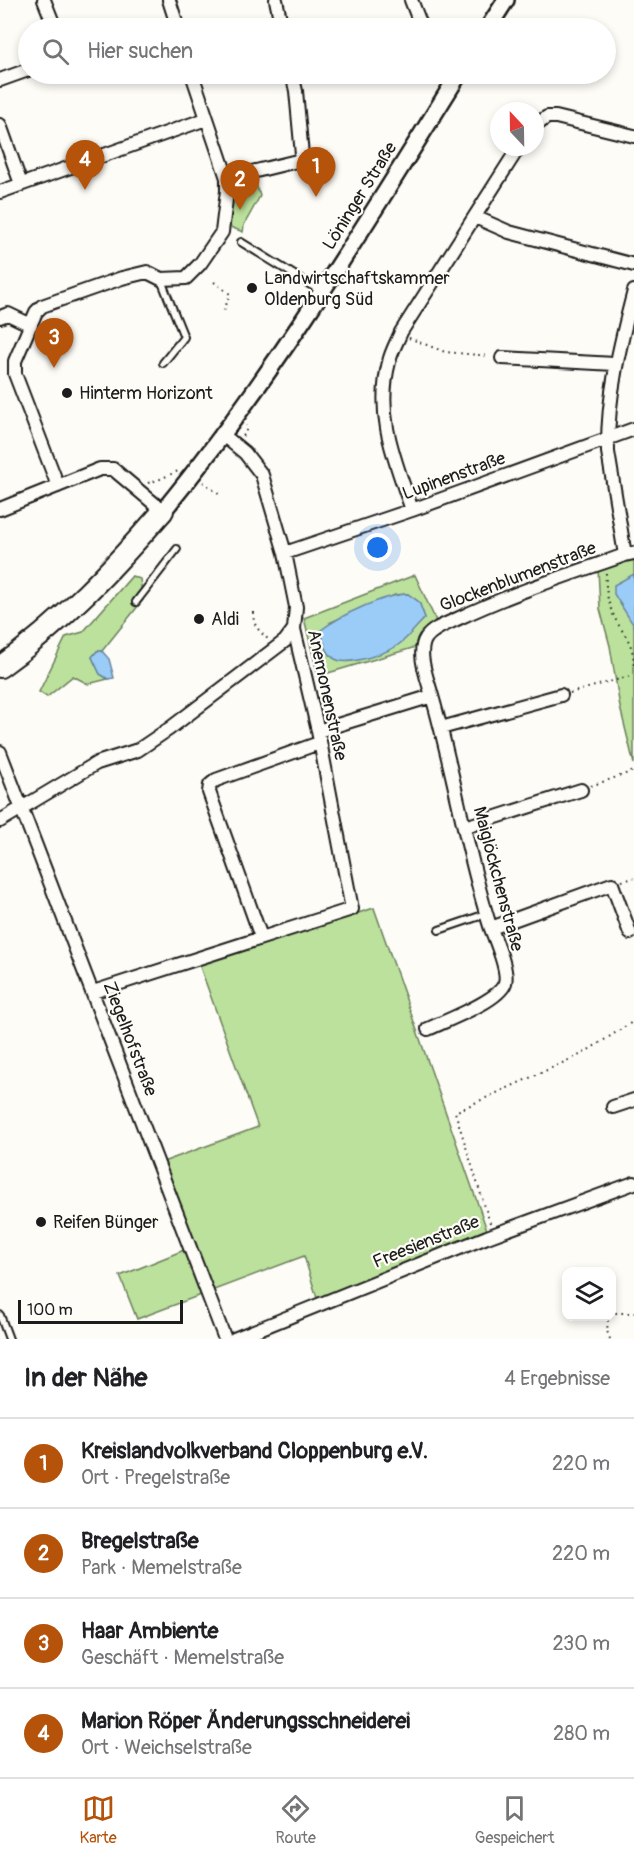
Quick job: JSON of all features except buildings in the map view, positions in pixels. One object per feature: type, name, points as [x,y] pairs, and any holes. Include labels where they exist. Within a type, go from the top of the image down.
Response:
[{"type":"highway","points":[[0,667],[61,618],[108,573],[163,511]]},
{"type":"highway","points":[[0,656],[61,618]]},
{"type":"street","points":[[44,0],[50,18]]},
{"type":"street","points":[[169,0],[175,18]]},
{"type":"street","points":[[276,0],[280,18]]},
{"type":"street","points":[[411,0],[418,18]]},
{"type":"street","points":[[494,18],[506,0]]},
{"type":"street","points":[[0,80],[18,74]]},
{"type":"street","points":[[58,486],[15,374],[15,361],[36,312],[42,306],[122,278],[147,272],[161,279],[186,278],[200,264],[222,232],[227,178],[195,84]]},
{"type":"street","points":[[227,178],[297,161],[302,155],[294,84]]},
{"type":"street","name":"Löninger Straße","points":[[163,511],[223,435],[322,292],[453,84]]},
{"type":"street","points":[[544,120],[556,117],[634,135]]},
{"type":"street","points":[[0,192],[206,119]]},
{"type":"street","points":[[0,124],[21,184]]},
{"type":"street","points":[[412,510],[388,438],[384,409],[384,384],[389,359],[400,335],[513,156]]},
{"type":"street","points":[[475,217],[509,232],[634,265]]},
{"type":"street","name":"Glockenblumenstraße","points":[[432,696],[422,649],[426,638],[435,630],[483,606],[553,579],[630,554],[608,452],[608,438],[615,364],[634,291]]},
{"type":"street","points":[[0,317],[9,314],[31,325]]},
{"type":"street","points":[[502,358],[615,364]]},
{"type":"street","name":"Lupinenstraße","points":[[285,553],[412,510],[634,429]]},
{"type":"street","name":"Anemonenstraße","points":[[223,435],[245,453],[262,475],[285,553],[296,607],[294,629],[319,737],[352,909],[261,937]]},
{"type":"street","points":[[0,509],[100,469],[112,469],[163,511]]},
{"type":"street","points":[[0,821],[97,763],[138,750],[285,642],[294,629]]},
{"type":"street","points":[[441,728],[561,695]]},
{"type":"street","points":[[93,992],[261,937],[209,792],[210,785],[216,780],[319,737],[432,696]]},
{"type":"street","name":"Maiglöckchenstraße","points":[[428,1029],[482,1003],[501,990],[506,981],[505,971],[486,914],[432,696]]},
{"type":"street","name":"Ziegelhofstraße","points":[[0,752],[225,1339]]},
{"type":"street","points":[[465,827],[580,790]]},
{"type":"street","points":[[491,928],[612,884],[630,933]]},
{"type":"street","points":[[613,1107],[634,1100]]},
{"type":"street","name":"Freesienstraße","points":[[234,1339],[494,1234],[634,1182]]},
{"type":"lane","points":[[241,242],[322,292]]},
{"type":"lane","points":[[161,279],[184,338],[163,363]]},
{"type":"lane","points":[[136,602],[177,549]]},
{"type":"lane","points":[[439,930],[486,914]]},
{"type":"lane","points":[[0,1315],[9,1339]]},
{"type":"path","points":[[214,282],[230,294],[224,311]]},
{"type":"path","points":[[400,335],[445,352],[502,358]]},
{"type":"path","points":[[202,481],[220,495]]},
{"type":"path","points":[[605,562],[607,593],[613,615],[628,637],[634,656],[634,665]]},
{"type":"path","points":[[253,612],[256,629],[278,647]]},
{"type":"path","points":[[561,695],[634,675]]},
{"type":"path","points":[[580,790],[634,771]]},
{"type":"path","points":[[494,1234],[455,1112],[582,1054],[634,1021]]},
{"type":"path","points":[[616,1313],[634,1313]]},
{"type":"path","points":[[608,1321],[607,1331],[610,1339]]},
{"type":"green space","points":[[232,180],[256,184],[260,196],[244,225],[243,232],[225,225]]},
{"type":"green space","points":[[634,558],[634,764],[620,707],[610,646],[600,609],[598,568]]},
{"type":"green space","points":[[415,575],[436,621],[419,635],[416,647],[318,676],[304,618]],"holes":[[[408,594],[419,602],[425,618],[412,631],[331,622],[395,595]]]},
{"type":"green space","points":[[132,576],[140,579],[143,600],[102,651],[97,651],[92,657],[100,674],[108,679],[88,684],[73,676],[47,697],[39,692],[66,637],[83,632]]},
{"type":"green space","points":[[374,908],[487,1230],[317,1298],[304,1256],[137,1319],[120,1276],[194,1246],[163,1162],[258,1127],[199,964]]},
{"type":"water","points":[[634,574],[634,626],[614,594],[614,585]]},
{"type":"water","points":[[408,594],[419,602],[425,618],[397,646],[359,660],[341,661],[329,654],[321,630],[363,607],[387,598]]},
{"type":"water","points":[[97,651],[102,651],[109,659],[114,678],[108,679],[100,674],[92,657]]},
{"type":"place","name":"Marion Röper Änderungsschneiderei","points":[[85,190]]},
{"type":"place","name":"Kreislandvolkverband Cloppenburg e.V.","points":[[316,197]]},
{"type":"place","name":"Bregelstraße","points":[[240,210]]},
{"type":"place","name":"Landwirtschaftskammer Oldenburg Süd","points":[[252,288]]},
{"type":"place","name":"Haar Ambiente","points":[[54,368]]},
{"type":"place","name":"Hinterm Horizont","points":[[67,393]]},
{"type":"place","name":"Aldi","points":[[199,619]]},
{"type":"place","name":"Reifen Bünger","points":[[41,1222]]}]
